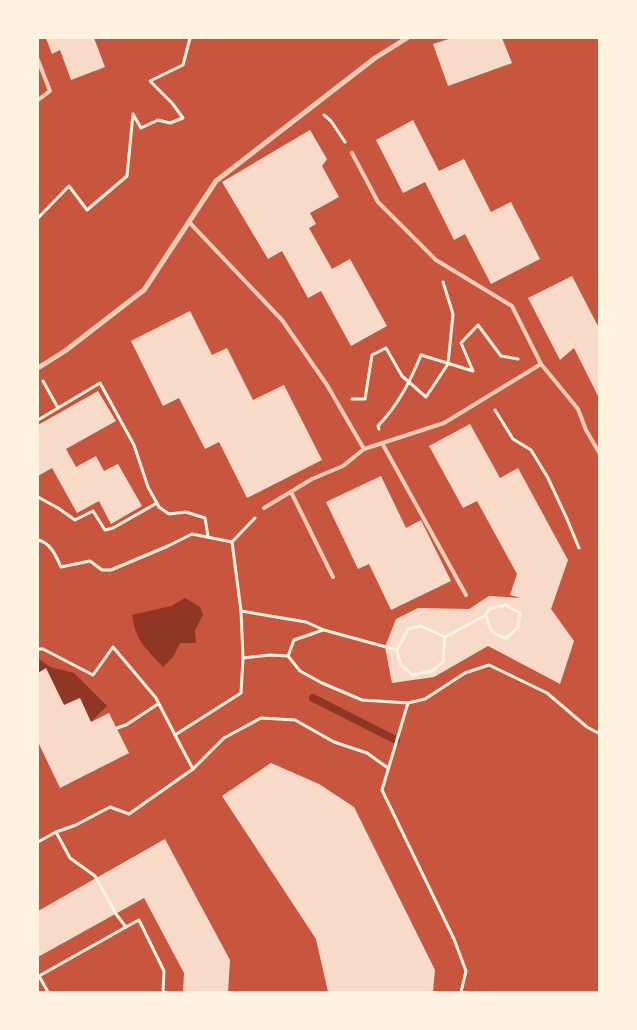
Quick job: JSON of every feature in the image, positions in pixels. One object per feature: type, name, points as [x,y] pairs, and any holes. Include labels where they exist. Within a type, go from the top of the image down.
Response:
[{"type":"street","points":[[38,368],[65,351],[144,290],[216,181],[375,58],[407,38]]},
{"type":"lane","points":[[38,60],[50,91],[38,100]]},
{"type":"lane","points":[[352,153],[378,202],[436,260],[512,306],[541,364],[578,409],[586,430],[600,454]]},
{"type":"lane","points":[[189,222],[282,320],[334,398],[364,449]]},
{"type":"lane","points":[[264,508],[312,479],[343,466],[364,449],[444,423],[541,364]]},
{"type":"lane","points":[[382,443],[466,595]]},
{"type":"lane","points":[[291,492],[333,576]]},
{"type":"path","points":[[38,218],[69,186],[87,210],[127,176],[133,114],[141,128],[158,120],[170,123],[183,118],[172,103],[150,81],[183,65],[190,38]]},
{"type":"path","points":[[313,106],[331,121],[352,153]]},
{"type":"path","points":[[334,398],[365,399],[372,355],[386,348],[402,376],[426,397],[448,364],[453,314],[436,260]]},
{"type":"path","points":[[382,443],[378,426],[392,411],[410,383],[421,355],[473,371],[461,343],[478,325],[501,356],[541,364]]},
{"type":"path","points":[[41,378],[58,408]]},
{"type":"path","points":[[38,420],[100,383],[134,445],[148,487],[159,507],[169,514],[186,512],[205,518],[208,536]]},
{"type":"path","points":[[488,397],[513,438],[531,450],[536,457],[564,511],[578,548]]},
{"type":"path","points":[[38,497],[75,520],[93,511],[105,530],[113,528],[157,503]]},
{"type":"path","points":[[232,542],[264,508]]},
{"type":"path","points":[[38,540],[53,550],[61,567],[90,561],[102,570],[111,570],[192,534],[232,542]]},
{"type":"path","points":[[175,735],[241,693],[243,658],[241,611],[232,542]]},
{"type":"path","points":[[445,636],[443,662],[432,671],[412,675],[400,664],[397,650],[408,628],[421,626],[445,636],[486,615],[489,609],[505,605],[520,613],[518,628],[506,638],[496,636],[490,629],[486,615]]},
{"type":"path","points":[[241,611],[306,622],[324,630],[397,650]]},
{"type":"path","points":[[288,656],[294,640],[324,630]]},
{"type":"path","points":[[38,649],[43,649],[93,675],[113,647],[156,698],[192,770]]},
{"type":"path","points":[[243,658],[270,655],[288,656],[300,671],[322,683],[362,700],[408,703],[425,699],[466,673],[489,665],[546,693],[600,734]]},
{"type":"path","points":[[408,703],[382,790],[454,939],[466,971],[461,992]]},
{"type":"path","points":[[117,728],[126,725],[158,704]]},
{"type":"path","points":[[38,842],[110,807],[129,814],[192,770],[224,738],[261,718],[295,720],[334,742],[367,753],[388,768]]},
{"type":"path","points":[[56,832],[70,858],[94,876],[116,914],[126,927]]},
{"type":"path","points":[[48,992],[39,976],[139,920],[164,971],[163,992]]},
{"type":"shaded area","points":[[185,598],[200,607],[203,615],[195,630],[196,643],[180,643],[173,657],[163,667],[139,638],[132,615],[171,606]]},
{"type":"shaded area","points":[[38,658],[50,667],[74,673],[107,706],[91,722],[80,698],[64,705],[46,669],[38,673]]},
{"type":"building","points":[[46,38],[94,38],[105,67],[71,80],[60,50],[52,54]]},
{"type":"building","points":[[452,38],[502,38],[512,63],[448,86],[433,44]]},
{"type":"building","points":[[413,120],[439,171],[464,159],[491,212],[511,202],[540,259],[491,284],[465,234],[454,240],[425,182],[403,193],[376,140]]},
{"type":"building","points":[[310,130],[327,159],[322,166],[339,197],[310,213],[316,224],[309,228],[332,269],[350,259],[387,326],[351,346],[321,291],[308,298],[282,251],[268,259],[222,182]]},
{"type":"building","points":[[572,276],[600,330],[600,400],[574,348],[560,360],[528,298]]},
{"type":"building","points":[[190,311],[212,355],[227,348],[253,400],[284,385],[322,460],[247,498],[219,442],[205,449],[179,398],[163,406],[131,341]]},
{"type":"building","points":[[98,391],[116,421],[66,449],[76,467],[96,456],[104,471],[118,464],[142,506],[111,524],[99,501],[77,513],[52,468],[38,476],[38,425]]},
{"type":"building","points":[[470,424],[500,478],[518,468],[568,560],[551,609],[574,641],[560,684],[488,646],[434,677],[392,683],[385,647],[396,619],[418,608],[469,609],[489,596],[521,598],[510,595],[517,574],[477,501],[463,508],[429,446]]},
{"type":"building","points":[[381,476],[406,528],[421,520],[451,581],[391,610],[369,564],[358,569],[326,502]]},
{"type":"building","points":[[46,668],[64,705],[80,698],[91,722],[109,713],[129,753],[60,788],[38,742],[38,673]]},
{"type":"building","points":[[271,763],[319,784],[354,807],[435,970],[433,992],[328,992],[316,939],[222,796]]},
{"type":"building","points":[[165,839],[230,960],[228,992],[183,992],[184,973],[144,898],[38,957],[38,911]]},
{"type":"waterway","points":[[313,698],[396,740]]}]
